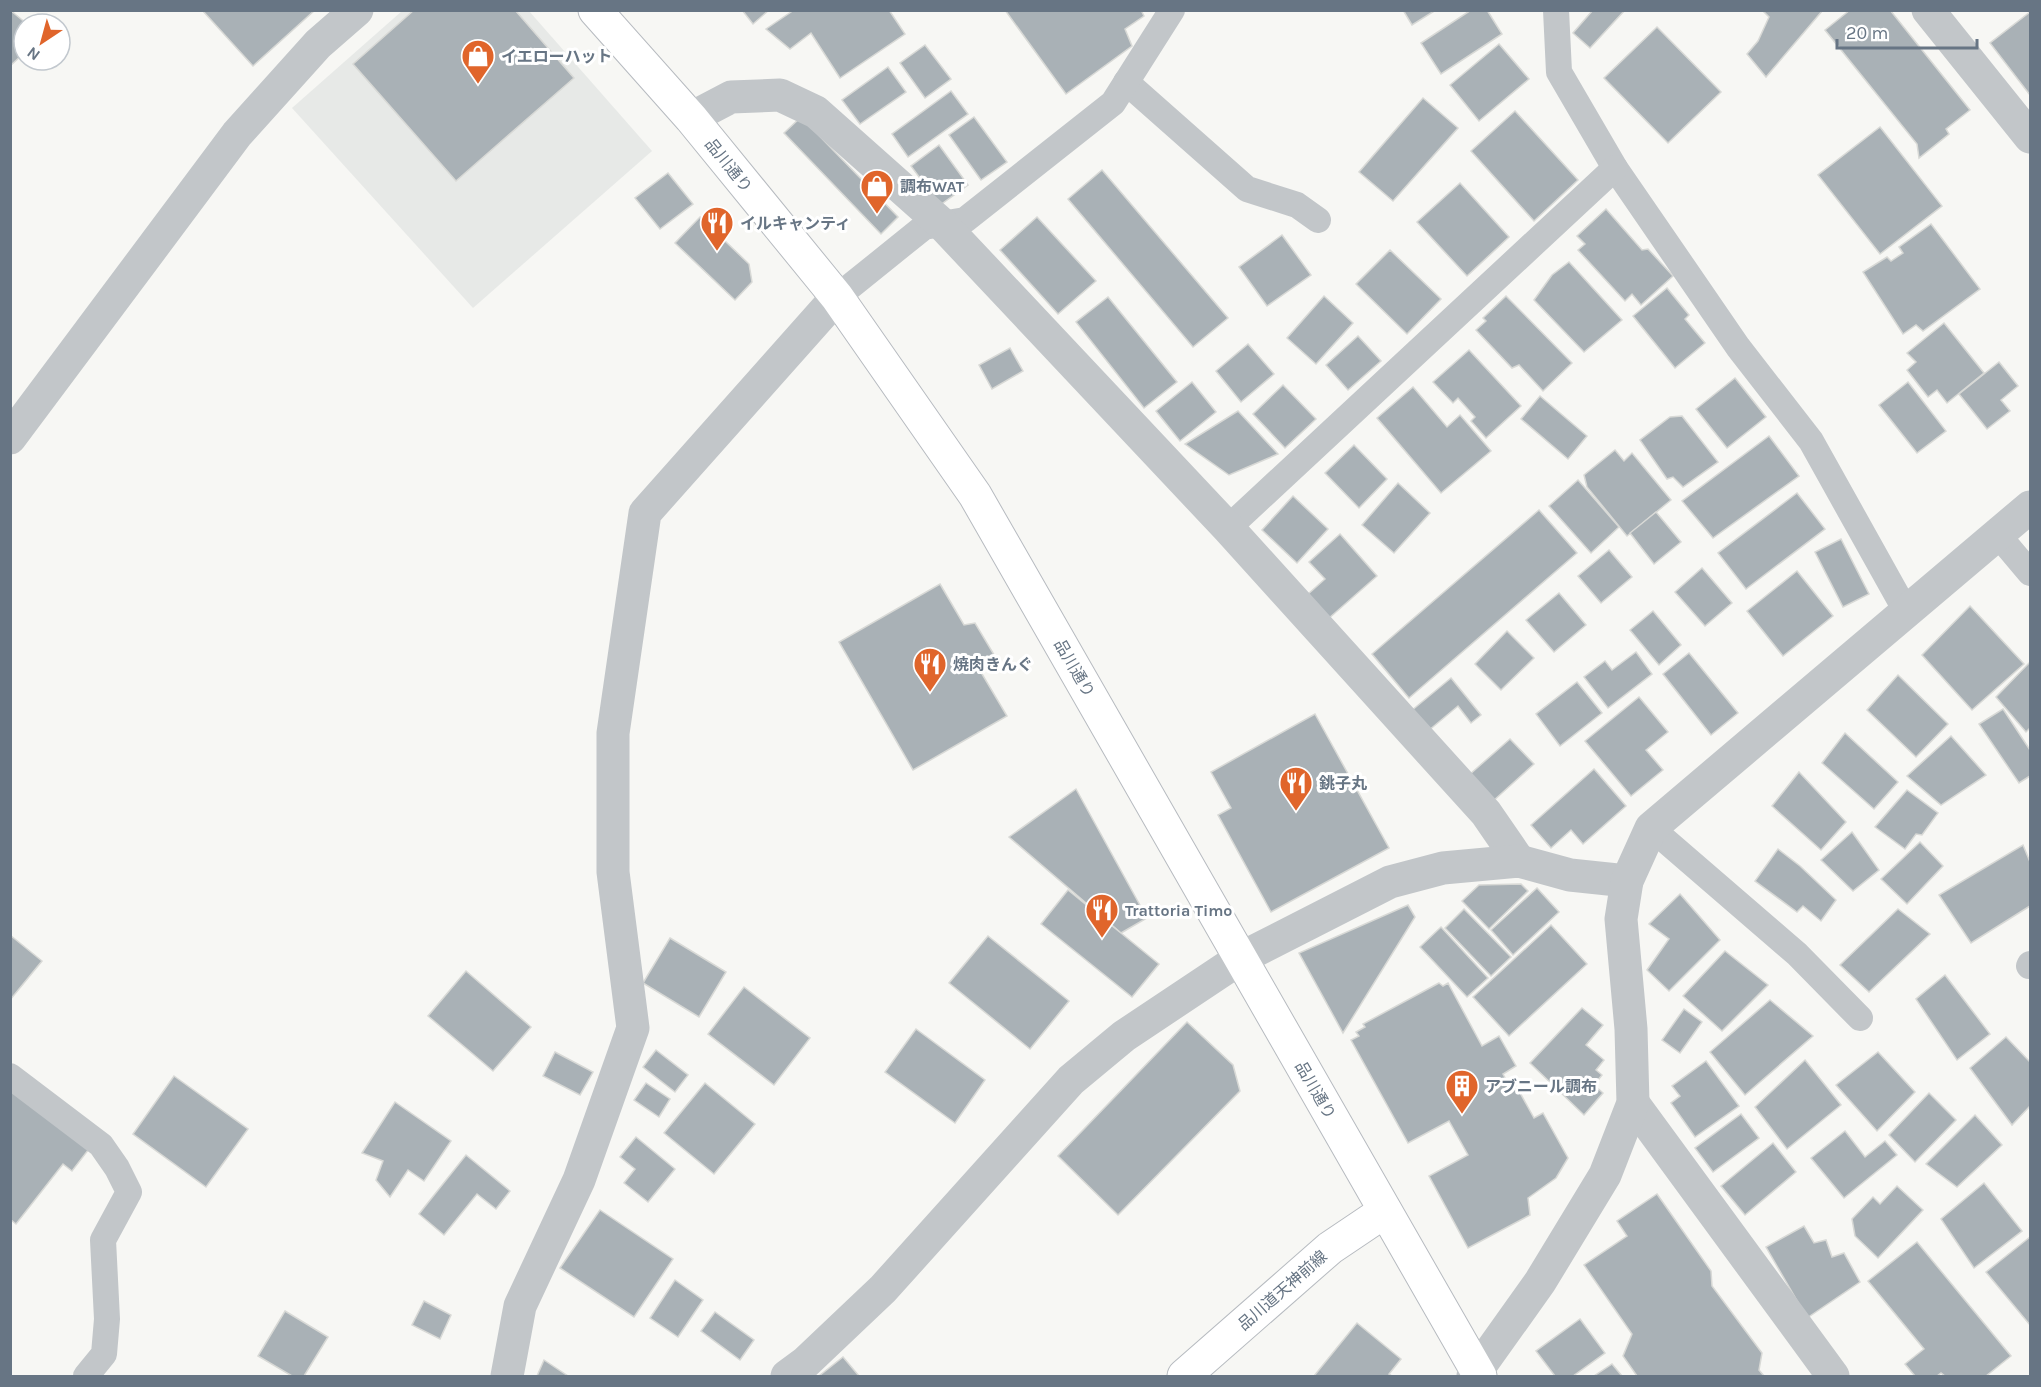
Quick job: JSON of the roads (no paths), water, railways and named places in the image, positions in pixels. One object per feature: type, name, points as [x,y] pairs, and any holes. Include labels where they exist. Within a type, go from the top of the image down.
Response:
[{"type":"street","points":[[10,438],[237,134],[318,44],[357,10]]},
{"type":"street","name":"品川通り","points":[[595,10],[691,117],[837,297],[975,495],[1241,958],[1476,1375]]},
{"type":"street","points":[[1928,10],[2031,137]]},
{"type":"street","points":[[691,117],[731,97],[780,96],[816,112],[942,224],[1228,528],[1486,813],[1520,861]]},
{"type":"street","points":[[507,1377],[520,1306],[579,1180],[633,1029],[613,872],[613,733],[645,513],[837,297]]},
{"type":"street","points":[[1476,1375],[1540,1282],[1605,1175],[1633,1103],[1631,1029],[1622,919],[1627,881],[1651,828],[2031,507]]},
{"type":"street","points":[[787,1377],[883,1289],[1071,1080],[1124,1036],[1241,958],[1390,882],[1443,868],[1520,861],[1570,875],[1627,881]]},
{"type":"street","points":[[1633,1103],[1833,1377]]},
{"type":"street","name":"品川道天神前線","points":[[1184,1377],[1330,1248],[1385,1211]]},
{"type":"lane","points":[[837,297],[924,227],[965,220],[1113,103],[1172,10]]},
{"type":"lane","points":[[1556,10],[1559,72],[1615,168],[1738,347],[1811,441],[1906,613]]},
{"type":"lane","points":[[1126,82],[1247,189],[1297,205],[1318,220]]},
{"type":"lane","points":[[1228,528],[1615,168]]},
{"type":"lane","points":[[1998,535],[2031,573]]},
{"type":"lane","points":[[1651,828],[1797,954],[1860,1018]]},
{"type":"lane","points":[[10,1076],[101,1145],[117,1168],[129,1192],[103,1240],[107,1319],[104,1354],[86,1377]]},
{"type":"place","name":"イエローハット","points":[[478,85]]},
{"type":"place","name":"調布WAT","points":[[877,215]]},
{"type":"place","name":"イルキャンティ","points":[[717,252]]},
{"type":"place","name":"焼肉きんぐ","points":[[930,693]]},
{"type":"place","name":"銚子丸","points":[[1296,812]]},
{"type":"place","name":"Trattoria Timo","points":[[1102,939]]},
{"type":"place","name":"アブニール調布","points":[[1462,1115]]}]
